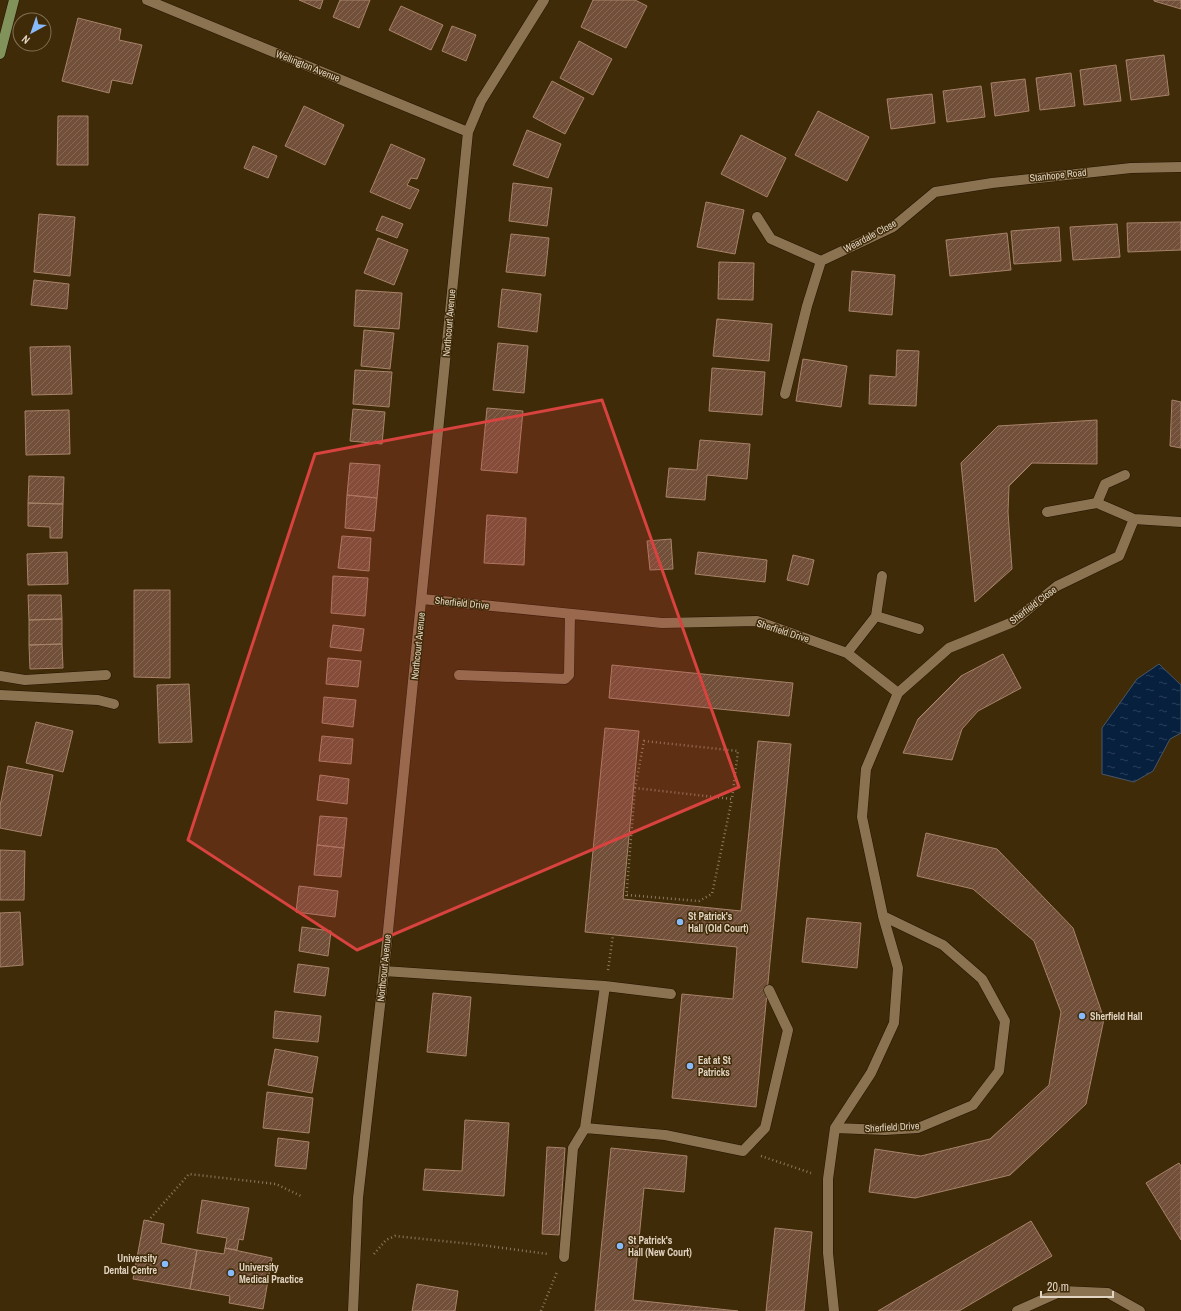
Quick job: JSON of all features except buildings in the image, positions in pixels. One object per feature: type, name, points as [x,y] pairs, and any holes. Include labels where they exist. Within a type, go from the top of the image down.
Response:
[{"type":"main road","points":[[0,54],[14,0]]},
{"type":"street","name":"Wellington Avenue","points":[[147,0],[468,132]]},
{"type":"street","name":"Northcourt Avenue","points":[[353,1311],[358,1198],[384,971],[468,132],[482,101],[544,0]]},
{"type":"street","name":"Stanhope Road","points":[[935,192],[992,183],[1131,168],[1181,167]]},
{"type":"street","name":"Weardale Close","points":[[821,261],[893,227],[935,192]]},
{"type":"street","points":[[757,217],[771,239],[821,261],[807,306],[785,394]]},
{"type":"street","points":[[1097,503],[1105,484],[1125,474]]},
{"type":"street","points":[[1047,512],[1097,503],[1134,519],[1181,522]]},
{"type":"street","name":"Sherfield Close","points":[[898,693],[949,648],[1013,622],[1057,586],[1119,556],[1134,519]]},
{"type":"street","points":[[847,653],[876,616],[882,576]]},
{"type":"street","name":"Sherfield Drive","points":[[422,599],[662,623],[757,621],[847,653],[898,693]]},
{"type":"street","points":[[459,675],[566,679],[569,675],[570,614]]},
{"type":"street","points":[[876,616],[919,629]]},
{"type":"street","points":[[0,676],[25,680],[106,675]]},
{"type":"street","points":[[834,1311],[828,1253],[828,1179],[836,1128],[871,1073],[894,1023],[898,968],[883,916],[862,817],[866,770],[898,693]]},
{"type":"street","points":[[0,695],[98,700],[114,704]]},
{"type":"street","name":"Sherfield Drive","points":[[836,1128],[885,1130],[918,1128],[973,1105],[999,1071],[1005,1021],[982,979],[943,945],[883,916]]},
{"type":"street","points":[[384,971],[605,986],[671,994]]},
{"type":"street","points":[[564,1256],[574,1148],[585,1128],[605,986]]},
{"type":"street","points":[[585,1128],[665,1135],[743,1151],[765,1128],[788,1030],[769,990]]},
{"type":"street","points":[[1017,1311],[1062,1291],[1108,1293],[1140,1311]]},
{"type":"path","points":[[626,900],[635,788],[644,740],[738,752],[732,799],[712,894],[699,901],[627,896]]},
{"type":"path","points":[[635,788],[732,799]]},
{"type":"path","points":[[605,986],[613,935]]},
{"type":"path","points":[[743,1151],[828,1179]]},
{"type":"path","points":[[148,1221],[189,1174],[276,1184],[301,1196]]},
{"type":"path","points":[[356,1265],[365,1264],[386,1240],[395,1236],[482,1245],[564,1256],[541,1311]]},
{"type":"highlighted area","points":[[602,400],[739,787],[357,950],[188,840],[315,454]]},
{"type":"water","points":[[1159,664],[1181,685],[1181,733],[1170,739],[1153,771],[1134,782],[1102,774],[1102,728],[1137,679]]},
{"type":"place","name":"St Patrick's Hall (Old Court)","points":[[680,922]]},
{"type":"place","name":"Sherfield Hall","points":[[1082,1016]]},
{"type":"place","name":"Eat at St Patricks","points":[[690,1066]]},
{"type":"place","name":"St Patrick's Hall (New Court)","points":[[620,1246]]},
{"type":"place","name":"University Dental Centre","points":[[165,1264]]},
{"type":"place","name":"University Medical Practice","points":[[231,1273]]}]
